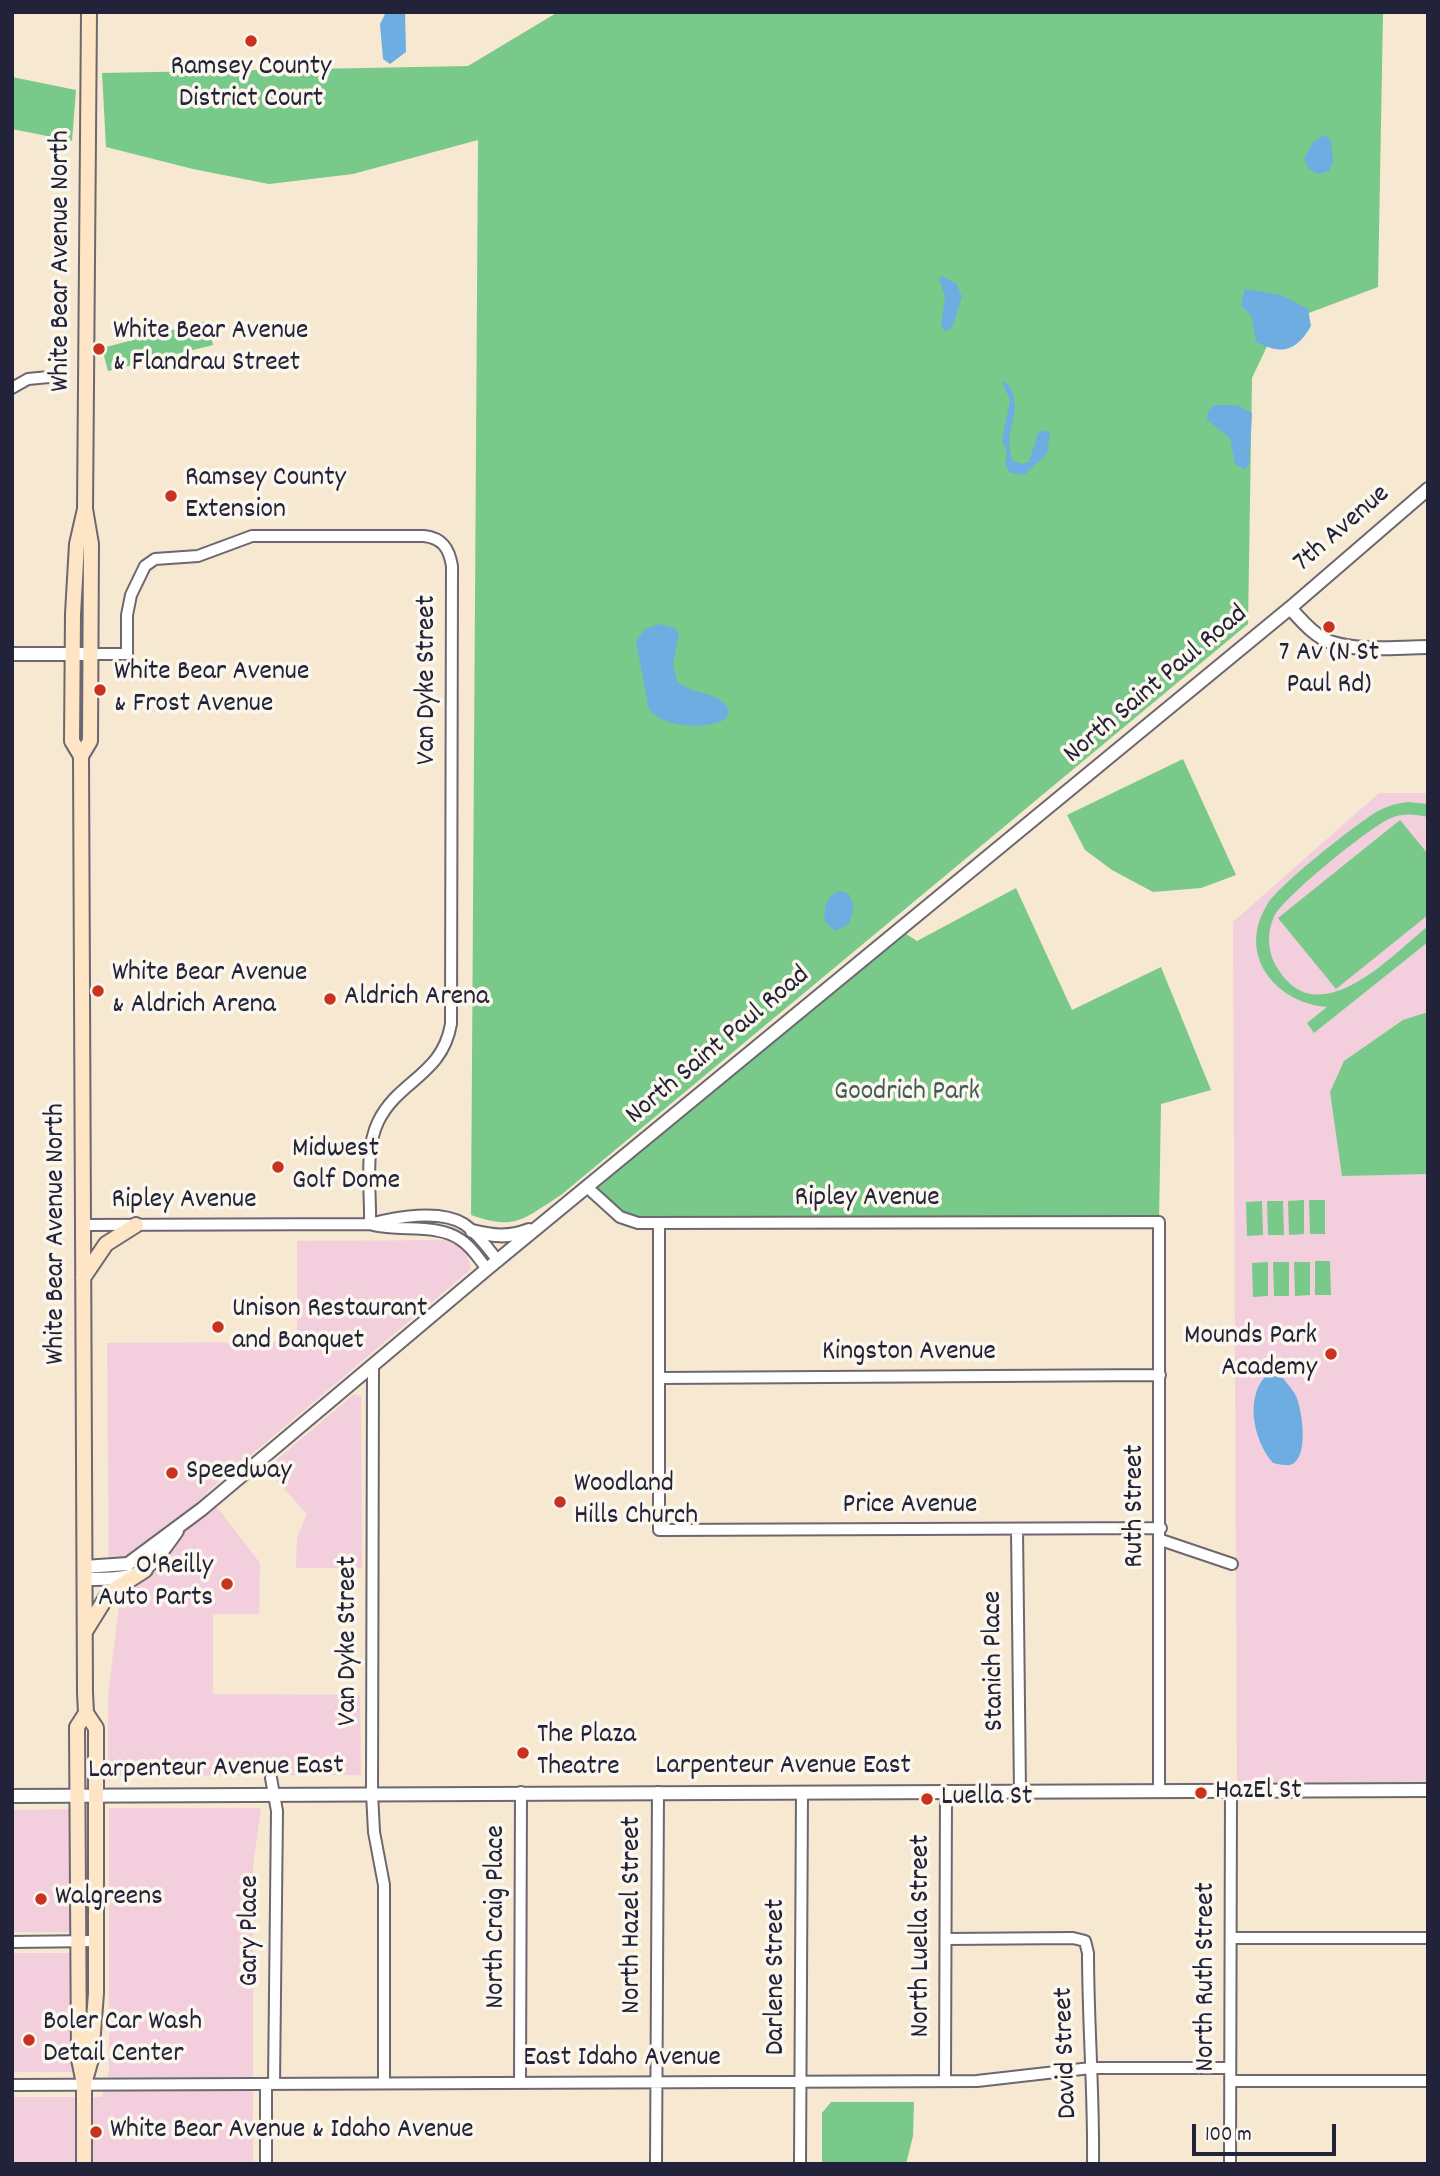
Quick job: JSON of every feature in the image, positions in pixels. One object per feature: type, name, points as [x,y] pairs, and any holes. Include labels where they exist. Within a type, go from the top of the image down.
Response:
[{"type":"main road","name":"White Bear Avenue North","points":[[81,756],[90,741],[91,544],[86,509],[89,12]]},
{"type":"main road","name":"White Bear Avenue North","points":[[84,2164],[84,2084],[94,2021],[96,1728],[86,1713],[81,756],[72,741],[77,544],[86,509]]},
{"type":"main road","points":[[82,1279],[106,1244],[136,1225]]},
{"type":"main road","points":[[85,1631],[110,1592],[145,1570]]},
{"type":"main road","name":"White Bear Avenue North","points":[[84,2084],[79,2059],[77,1727],[86,1713]]},
{"type":"street","points":[[12,388],[28,379],[49,377]]},
{"type":"street","name":"7th Avenue","points":[[1290,608],[1428,489]]},
{"type":"street","name":"Van Dyke Street","points":[[90,654],[127,654],[127,615],[131,595],[145,566],[155,559],[198,556],[252,536],[429,536],[442,542],[449,551],[452,566],[451,1024],[437,1060],[390,1102],[375,1128],[371,1153],[370,1224]]},
{"type":"street","points":[[1290,608],[1307,626],[1332,643],[1428,647]]},
{"type":"street","name":"North Saint Paul Road","points":[[84,1573],[125,1565],[181,1525],[487,1269],[1290,608]]},
{"type":"street","points":[[12,654],[90,654]]},
{"type":"street","name":"Ripley Avenue","points":[[587,1188],[620,1217],[638,1223],[1159,1222]]},
{"type":"street","name":"Ripley Avenue","points":[[82,1225],[370,1224],[392,1219],[438,1217],[459,1222],[472,1231],[498,1261]]},
{"type":"street","name":"Ruth Street","points":[[1159,1222],[1159,1791]]},
{"type":"street","name":"Ripley Avenue","points":[[370,1224],[392,1230],[442,1232],[455,1236],[466,1243],[487,1269]]},
{"type":"street","points":[[472,1231],[495,1237],[516,1235],[542,1224]]},
{"type":"street","points":[[659,1224],[659,1378]]},
{"type":"street","name":"Van Dyke Street","points":[[373,1365],[372,1793],[374,1832],[384,1885],[384,2084]]},
{"type":"street","name":"Kingston Avenue","points":[[659,1378],[1160,1375]]},
{"type":"street","name":"Price Avenue","points":[[659,1378],[659,1531],[1160,1528]]},
{"type":"street","name":"North Saint Paul Road","points":[[145,1570],[181,1525]]},
{"type":"street","name":"Stanich Place","points":[[1017,1529],[1020,1792]]},
{"type":"street","points":[[1161,1541],[1232,1564]]},
{"type":"street","points":[[84,1573],[124,1579],[145,1570]]},
{"type":"street","name":"Gary Place","points":[[266,2164],[277,1811],[271,1778]]},
{"type":"street","name":"Larpenteur Avenue East","points":[[12,1796],[1428,1790]]},
{"type":"street","name":"North Ruth Street","points":[[1230,2164],[1231,1791]]},
{"type":"street","name":"North Craig Place","points":[[520,2083],[521,1792]]},
{"type":"street","name":"North Hazel Street","points":[[656,2164],[657,1792]]},
{"type":"street","name":"Darlene Street","points":[[800,2164],[802,1792]]},
{"type":"street","name":"North Luella Street","points":[[945,2081],[946,1792]]},
{"type":"street","name":"David Street","points":[[946,1939],[1073,1938],[1085,1941],[1088,1953],[1088,2054],[1091,2068],[1093,2164]]},
{"type":"street","points":[[1231,1938],[1428,1938]]},
{"type":"street","points":[[12,1942],[96,1941]]},
{"type":"street","name":"East Idaho Avenue","points":[[12,2085],[977,2081],[1091,2068],[1230,2068]]},
{"type":"street","points":[[1230,2081],[1428,2081]]},
{"type":"shaded area","name":"Mounds Park Academy","points":[[1379,793],[1428,793],[1428,1786],[1237,1788],[1233,922]]},
{"type":"shaded area","points":[[449,1240],[466,1251],[471,1269],[206,1493],[260,1563],[259,1614],[213,1614],[213,1694],[360,1695],[361,1775],[114,1776],[108,1767],[108,1698],[120,1595],[109,1585],[107,1343],[297,1342],[297,1241]]},
{"type":"shaded area","points":[[354,1394],[361,1396],[362,1568],[296,1568],[297,1538],[307,1514],[266,1469]]},
{"type":"shaded area","points":[[109,1808],[261,1808],[253,1866],[253,2164],[12,2164],[12,2097],[102,2097],[109,2072]]},
{"type":"shaded area","points":[[73,1809],[73,1932],[12,1932],[12,1810]]},
{"type":"shaded area","points":[[12,1953],[74,1953],[73,2072],[12,2072]]},
{"type":"green space","points":[[558,12],[1380,12],[1383,14],[1378,287],[1277,325],[1252,378],[1248,624],[561,1195],[519,1220],[499,1222],[471,1215],[478,140],[353,174],[269,184],[193,169],[106,147],[102,73],[468,66]]},
{"type":"green space","points":[[12,77],[76,90],[72,141],[12,129]]},
{"type":"green space","points":[[207,321],[213,345],[108,371],[102,348]]},
{"type":"green space","points":[[1183,759],[1236,875],[1201,888],[1153,892],[1112,870],[1085,850],[1067,815]]},
{"type":"green space","points":[[1408,802],[1428,804],[1428,817],[1400,815],[1381,824],[1309,879],[1281,908],[1271,923],[1270,950],[1278,969],[1295,987],[1314,994],[1334,992],[1354,984],[1395,955],[1428,926],[1428,942],[1314,1033],[1307,1023],[1327,1007],[1309,1004],[1292,996],[1277,986],[1266,973],[1259,958],[1256,941],[1259,924],[1274,896],[1318,855],[1378,811]]},
{"type":"green space","points":[[1400,820],[1428,854],[1428,915],[1336,989],[1278,918]]},
{"type":"green space","name":"Goodrich Park","points":[[1016,888],[1072,1010],[1161,967],[1211,1090],[1161,1104],[1159,1222],[659,1224],[620,1217],[588,1188],[900,930],[917,941]]},
{"type":"green space","points":[[1428,1012],[1428,1174],[1342,1176],[1330,1092],[1344,1061],[1403,1020]]},
{"type":"green space","points":[[1304,1200],[1304,1234],[1289,1235],[1288,1201]]},
{"type":"green space","points":[[1309,1200],[1325,1200],[1325,1234],[1310,1234]]},
{"type":"green space","points":[[1262,1201],[1263,1235],[1247,1236],[1246,1202]]},
{"type":"green space","points":[[1267,1201],[1283,1201],[1284,1235],[1268,1235]]},
{"type":"green space","points":[[1315,1261],[1330,1261],[1331,1295],[1315,1295]]},
{"type":"green space","points":[[1268,1262],[1268,1296],[1253,1297],[1252,1263]]},
{"type":"green space","points":[[1273,1262],[1289,1262],[1289,1296],[1274,1296]]},
{"type":"green space","points":[[1294,1262],[1310,1262],[1310,1295],[1295,1296]]},
{"type":"green space","points":[[831,2102],[914,2102],[913,2136],[906,2164],[822,2164],[822,2113]]},
{"type":"water","points":[[386,12],[405,12],[406,52],[390,64],[383,59],[380,24]]},
{"type":"water","points":[[1325,135],[1331,140],[1333,162],[1329,171],[1318,174],[1309,169],[1304,159],[1313,142]]},
{"type":"water","points":[[941,276],[956,283],[962,297],[952,328],[945,331],[941,327],[945,296],[939,279]]},
{"type":"water","points":[[1245,289],[1281,295],[1308,309],[1311,326],[1300,341],[1281,350],[1256,342],[1252,317],[1241,305]]},
{"type":"water","points":[[1002,382],[1008,384],[1015,404],[1009,438],[1013,461],[1022,464],[1029,462],[1038,433],[1046,430],[1050,434],[1047,454],[1024,475],[1010,473],[1005,464],[1007,453],[1002,440],[1010,400]]},
{"type":"water","points":[[1214,405],[1237,405],[1252,413],[1249,464],[1245,470],[1235,464],[1230,438],[1207,420],[1208,411]]},
{"type":"water","points":[[659,624],[675,628],[679,634],[673,664],[677,681],[724,703],[729,709],[726,719],[708,725],[675,724],[649,710],[636,641],[645,629]]},
{"type":"water","points":[[839,891],[849,894],[854,907],[849,924],[835,931],[825,922],[825,912],[828,900]]},
{"type":"water","points":[[1270,1372],[1279,1373],[1290,1387],[1296,1396],[1300,1412],[1302,1444],[1296,1461],[1290,1465],[1273,1463],[1256,1430],[1256,1392]]},
{"type":"place","name":"Ramsey County District Court","points":[[251,41]]},
{"type":"place","name":"White Bear Avenue & Flandrau Street","points":[[99,349]]},
{"type":"place","name":"Ramsey County Extension","points":[[171,496]]},
{"type":"place","name":"7 Av (N St Paul Rd)","points":[[1329,627]]},
{"type":"place","name":"White Bear Avenue & Frost Avenue","points":[[100,690]]},
{"type":"place","name":"White Bear Avenue & Aldrich Arena","points":[[98,991]]},
{"type":"place","name":"Aldrich Arena","points":[[330,999]]},
{"type":"place","name":"Midwest Golf Dome","points":[[278,1167]]},
{"type":"place","name":"Unison Restaurant and Banquet","points":[[218,1327]]},
{"type":"place","name":"Mounds Park Academy","points":[[1331,1354]]},
{"type":"place","name":"Speedway","points":[[172,1473]]},
{"type":"place","name":"Woodland Hills Church","points":[[560,1502]]},
{"type":"place","name":"O'Reilly Auto Parts","points":[[227,1584]]},
{"type":"place","name":"The Plaza Theatre","points":[[523,1753]]},
{"type":"place","name":"HazEl St","points":[[1201,1793]]},
{"type":"place","name":"Luella St","points":[[927,1799]]},
{"type":"place","name":"Walgreens","points":[[41,1899]]},
{"type":"place","name":"Boler Car Wash Detail Center","points":[[29,2040]]},
{"type":"place","name":"White Bear Avenue & Idaho Avenue","points":[[96,2132]]}]
